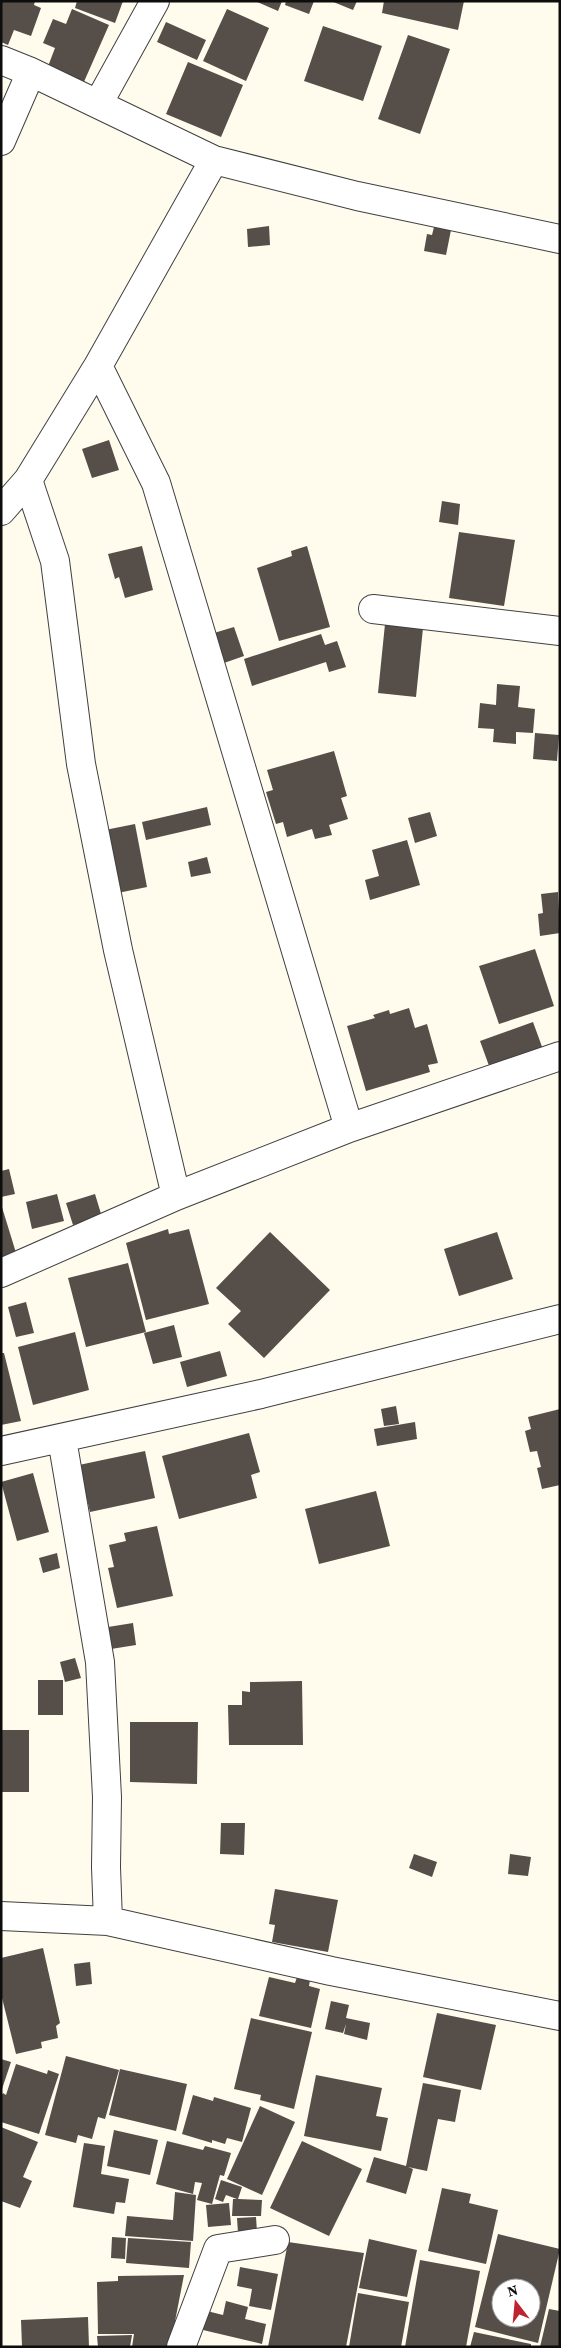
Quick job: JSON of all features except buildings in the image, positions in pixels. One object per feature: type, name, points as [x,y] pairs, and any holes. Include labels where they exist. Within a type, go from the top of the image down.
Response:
[{"type":"street","points":[[98,104],[155,1]]},
{"type":"street","points":[[1,60],[31,72],[214,160],[357,196],[560,239]]},
{"type":"street","points":[[1,141],[31,72]]},
{"type":"street","points":[[1,511],[28,480],[98,366],[214,160]]},
{"type":"street","points":[[98,366],[156,483],[349,1128]]},
{"type":"street","points":[[28,480],[55,561],[81,764],[118,950],[176,1196]]},
{"type":"street","points":[[373,609],[560,631]]},
{"type":"street","points":[[1,1273],[176,1196],[349,1128],[560,1056]]},
{"type":"street","points":[[1,1451],[261,1394],[560,1319]]},
{"type":"street","points":[[62,1439],[100,1662],[107,1797],[106,1867],[108,1921]]},
{"type":"street","points":[[1,1916],[108,1921],[332,1971],[560,2016]]},
{"type":"street","points":[[182,2347],[218,2249],[275,2240]]}]
